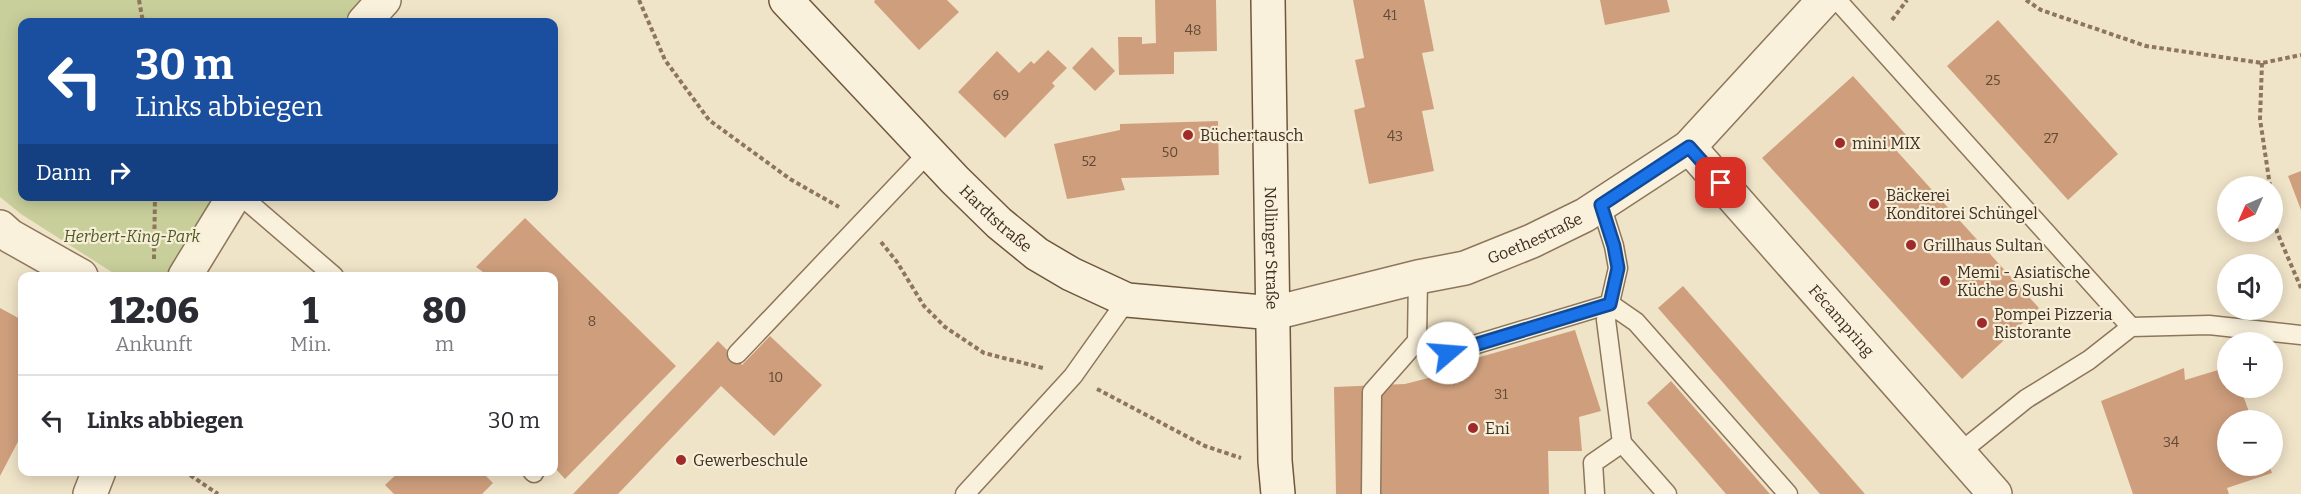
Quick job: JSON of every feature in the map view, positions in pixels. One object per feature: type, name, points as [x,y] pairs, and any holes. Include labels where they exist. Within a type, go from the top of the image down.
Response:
[{"type":"street","points":[[368,18],[384,0]]},
{"type":"street","name":"Hardtstraße","points":[[786,0],[999,223],[1037,254],[1071,274],[1127,300],[1274,313]]},
{"type":"street","name":"Nollinger Straße","points":[[1268,0],[1275,461],[1278,494]]},
{"type":"street","name":"Goethestraße","points":[[1274,313],[1465,268],[1532,241],[1601,205],[1689,147],[1824,0]]},
{"type":"street","name":"Fécampring","points":[[1689,147],[1995,494]]},
{"type":"street","points":[[187,272],[231,201]]},
{"type":"street","points":[[0,227],[10,236],[74,272]]},
{"type":"street","points":[[90,494],[97,476]]},
{"type":"lane","points":[[1837,0],[2131,327]]},
{"type":"lane","points":[[736,354],[929,152]]},
{"type":"lane","points":[[247,201],[329,272]]},
{"type":"lane","points":[[1601,205],[1614,246],[1618,268],[1606,320],[1622,443],[1667,494]]},
{"type":"lane","points":[[1371,494],[1372,392],[1417,341],[1418,278]]},
{"type":"lane","points":[[965,494],[1073,376],[1127,300]]},
{"type":"lane","points":[[1417,341],[1448,353],[1610,304]]},
{"type":"lane","points":[[1610,304],[1636,322],[1788,494]]},
{"type":"lane","points":[[1958,454],[2026,399],[2089,360],[2131,327],[2209,325],[2301,335]]},
{"type":"lane","points":[[1595,494],[1593,463],[1622,443]]},
{"type":"path","points":[[139,0],[142,18]]},
{"type":"path","points":[[639,0],[665,60],[709,120],[790,179],[865,221],[897,262],[924,306],[945,327],[984,353],[1073,376],[1205,446],[1237,457],[1275,461]]},
{"type":"path","points":[[2026,0],[2041,10],[2146,46],[2262,63],[2301,55]]},
{"type":"path","points":[[2262,63],[2260,119],[2269,176]]},
{"type":"path","points":[[154,265],[155,201]]},
{"type":"path","points":[[2281,242],[2301,288]]},
{"type":"path","points":[[191,476],[218,494]]},
{"type":"green space","name":"Herbert-King-Park","points":[[0,0],[360,0],[345,18],[18,18],[18,201],[215,201],[170,272],[112,272],[21,214],[0,197]]},
{"type":"building","points":[[875,0],[947,0],[959,12],[919,50],[874,2]]},
{"type":"building","points":[[1155,0],[1216,0],[1217,51],[1174,52],[1174,74],[1119,75],[1118,37],[1142,37],[1142,44],[1156,43]]},
{"type":"building","points":[[1353,0],[1424,0],[1434,51],[1422,53],[1434,109],[1422,111],[1434,171],[1369,184],[1354,110],[1365,107],[1355,60],[1364,58]]},
{"type":"building","points":[[1600,0],[1667,0],[1670,12],[1605,25]]},
{"type":"building","points":[[1998,20],[2118,154],[2068,200],[1947,66]]},
{"type":"building","points":[[1092,47],[1115,71],[1095,91],[1072,68]]},
{"type":"building","points":[[1048,50],[1067,68],[1052,83],[1055,86],[1005,138],[958,92],[997,51],[1019,73],[1031,61],[1034,64]]},
{"type":"building","points":[[1853,76],[1908,137],[1895,149],[2039,308],[1962,379],[1762,158]]},
{"type":"building","points":[[1218,121],[1219,175],[1121,178],[1125,190],[1067,199],[1054,144],[1120,130],[1120,124]]},
{"type":"building","points":[[2301,171],[2301,210],[2288,176]]},
{"type":"building","points":[[525,218],[676,366],[565,479],[558,471],[558,272],[483,272],[476,267]]},
{"type":"building","points":[[1683,286],[1865,494],[1820,494],[1658,308]]},
{"type":"building","points":[[0,308],[18,318],[18,442],[0,476]]},
{"type":"building","points":[[1575,330],[1601,411],[1579,417],[1582,451],[1548,451],[1549,494],[1336,494],[1334,387],[1405,384],[1444,374],[1441,368]]},
{"type":"building","points":[[770,336],[822,385],[774,436],[721,386],[618,494],[573,494],[718,341],[742,365]]},
{"type":"building","points":[[2184,368],[2185,380],[2217,370],[2217,398],[2244,398],[2248,410],[2217,410],[2217,476],[2263,476],[2227,488],[2229,494],[2133,494],[2101,401]]},
{"type":"building","points":[[1671,381],[1770,494],[1726,494],[1647,403]]},
{"type":"building","points":[[395,476],[486,476],[493,483],[482,494],[394,494],[385,485]]},
{"type":"place","name":"Büchertausch","points":[[1188,135]]},
{"type":"place","name":"mini MIX","points":[[1840,143]]},
{"type":"place","name":"Bäckerei Konditorei Schüngel","points":[[1874,204]]},
{"type":"place","name":"Grillhaus Sultan","points":[[1911,245]]},
{"type":"place","name":"Memi - Asiatische Küche & Sushi","points":[[1945,281]]},
{"type":"place","name":"Pompei Pizzeria Ristorante","points":[[1982,323]]},
{"type":"place","name":"Eni","points":[[1473,428]]},
{"type":"place","name":"Gewerbeschule","points":[[681,460]]},
{"type":"route","points":[[1448,353],[1610,304],[1618,268],[1614,246],[1601,205],[1689,147],[1721,183]]}]
